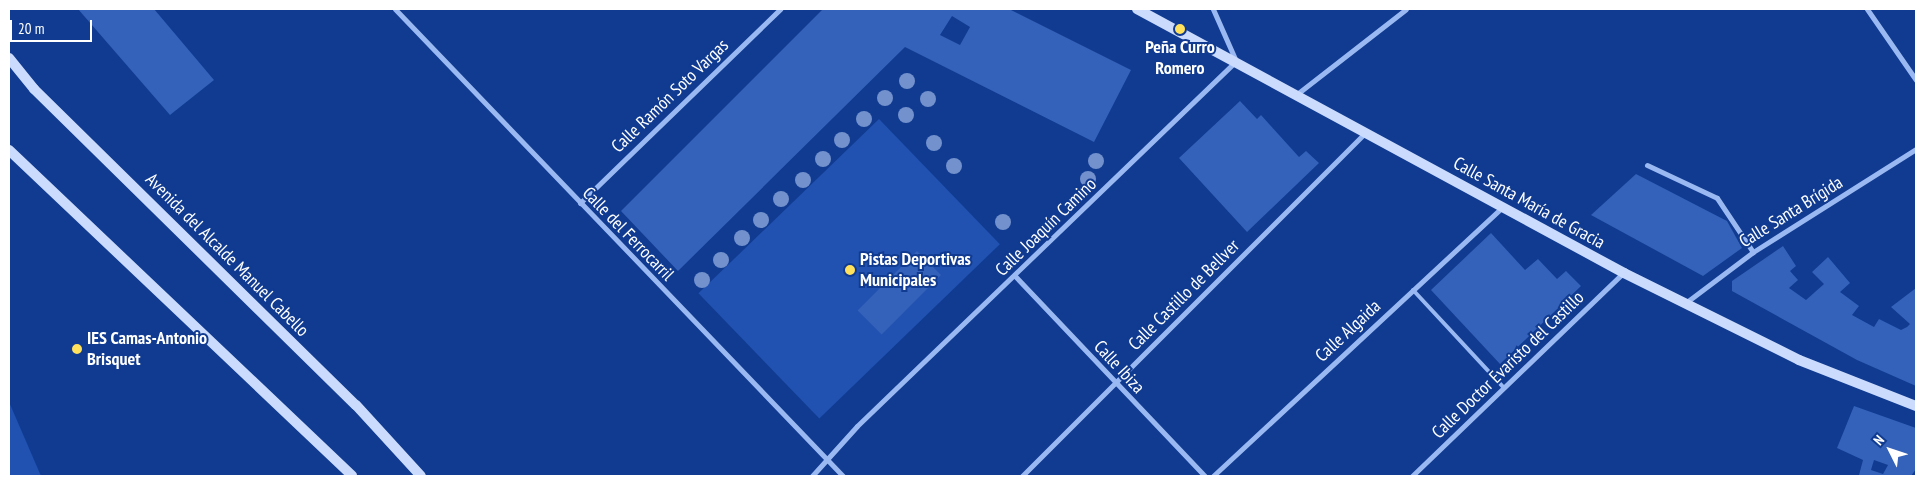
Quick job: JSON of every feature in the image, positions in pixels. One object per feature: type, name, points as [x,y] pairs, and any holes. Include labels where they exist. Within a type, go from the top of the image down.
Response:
[{"type":"main road","name":"Calle Santa María de Gracia","points":[[1136,9],[1236,61],[1502,207],[1684,304],[1799,360],[1916,406]]},
{"type":"main road","name":"Avenida del Alcalde Manuel Cabello","points":[[9,58],[34,88],[356,405],[421,476]]},
{"type":"main road","points":[[9,150],[352,476]]},
{"type":"street","name":"Calle del Ferrocarril","points":[[395,9],[843,476]]},
{"type":"street","name":"Calle Ramón Soto Vargas","points":[[580,203],[780,9]]},
{"type":"street","points":[[1213,9],[1236,61]]},
{"type":"street","points":[[1297,94],[1406,9]]},
{"type":"street","points":[[1867,9],[1916,80]]},
{"type":"street","name":"Calle Joaquín Camino","points":[[812,476],[826,458],[1236,61]]},
{"type":"street","name":"Calle Castillo de Bellver","points":[[1022,476],[1366,132]]},
{"type":"street","name":"Calle Santa Brígida","points":[[1684,304],[1753,252],[1916,149]]},
{"type":"street","points":[[1647,165],[1717,198],[1753,252]]},
{"type":"street","name":"Calle Algaida","points":[[1213,476],[1502,207]]},
{"type":"street","name":"Calle Doctor Evaristo del Castillo","points":[[1412,476],[1624,273]]},
{"type":"street","name":"Calle Ibiza","points":[[1015,276],[1205,476]]},
{"type":"lane","points":[[1413,290],[1504,388]]},
{"type":"shaded area","name":"Pistas Deportivas Municipales","points":[[879,119],[1000,244],[819,419],[698,293]]},
{"type":"shaded area","points":[[9,402],[41,476],[9,476]]},
{"type":"building","points":[[78,9],[154,9],[214,80],[170,115]]},
{"type":"building","points":[[823,9],[1009,9],[1131,70],[1094,142],[905,47],[678,271],[621,211]],"holes":[[[952,16],[970,27],[960,45],[940,35]]]},
{"type":"building","points":[[1240,101],[1257,119],[1261,115],[1299,157],[1306,151],[1319,163],[1247,232],[1179,158]]},
{"type":"building","points":[[1636,174],[1727,221],[1742,248],[1703,276],[1591,215]]},
{"type":"building","points":[[1491,233],[1525,270],[1538,259],[1557,279],[1566,271],[1581,286],[1500,364],[1431,290]]},
{"type":"building","points":[[1783,246],[1796,266],[1790,271],[1798,280],[1789,288],[1806,300],[1824,284],[1812,272],[1828,257],[1850,283],[1840,292],[1859,306],[1852,315],[1874,327],[1879,319],[1901,330],[1907,327],[1910,324],[1891,307],[1916,288],[1916,386],[1857,360],[1732,291],[1732,281]]},
{"type":"building","points":[[917,251],[941,275],[882,334],[858,310]]},
{"type":"building","points":[[1854,406],[1916,428],[1916,469],[1911,476],[1859,475],[1863,460],[1837,448]],"holes":[[[1874,460],[1888,465],[1883,474],[1871,470]]]},
{"type":"place","name":"Peña Curro Romero","points":[[1180,29]]},
{"type":"place","name":"Pistas Deportivas Municipales","points":[[850,270]]},
{"type":"place","name":"IES Camas-Antonio Brisquet","points":[[77,349]]}]
